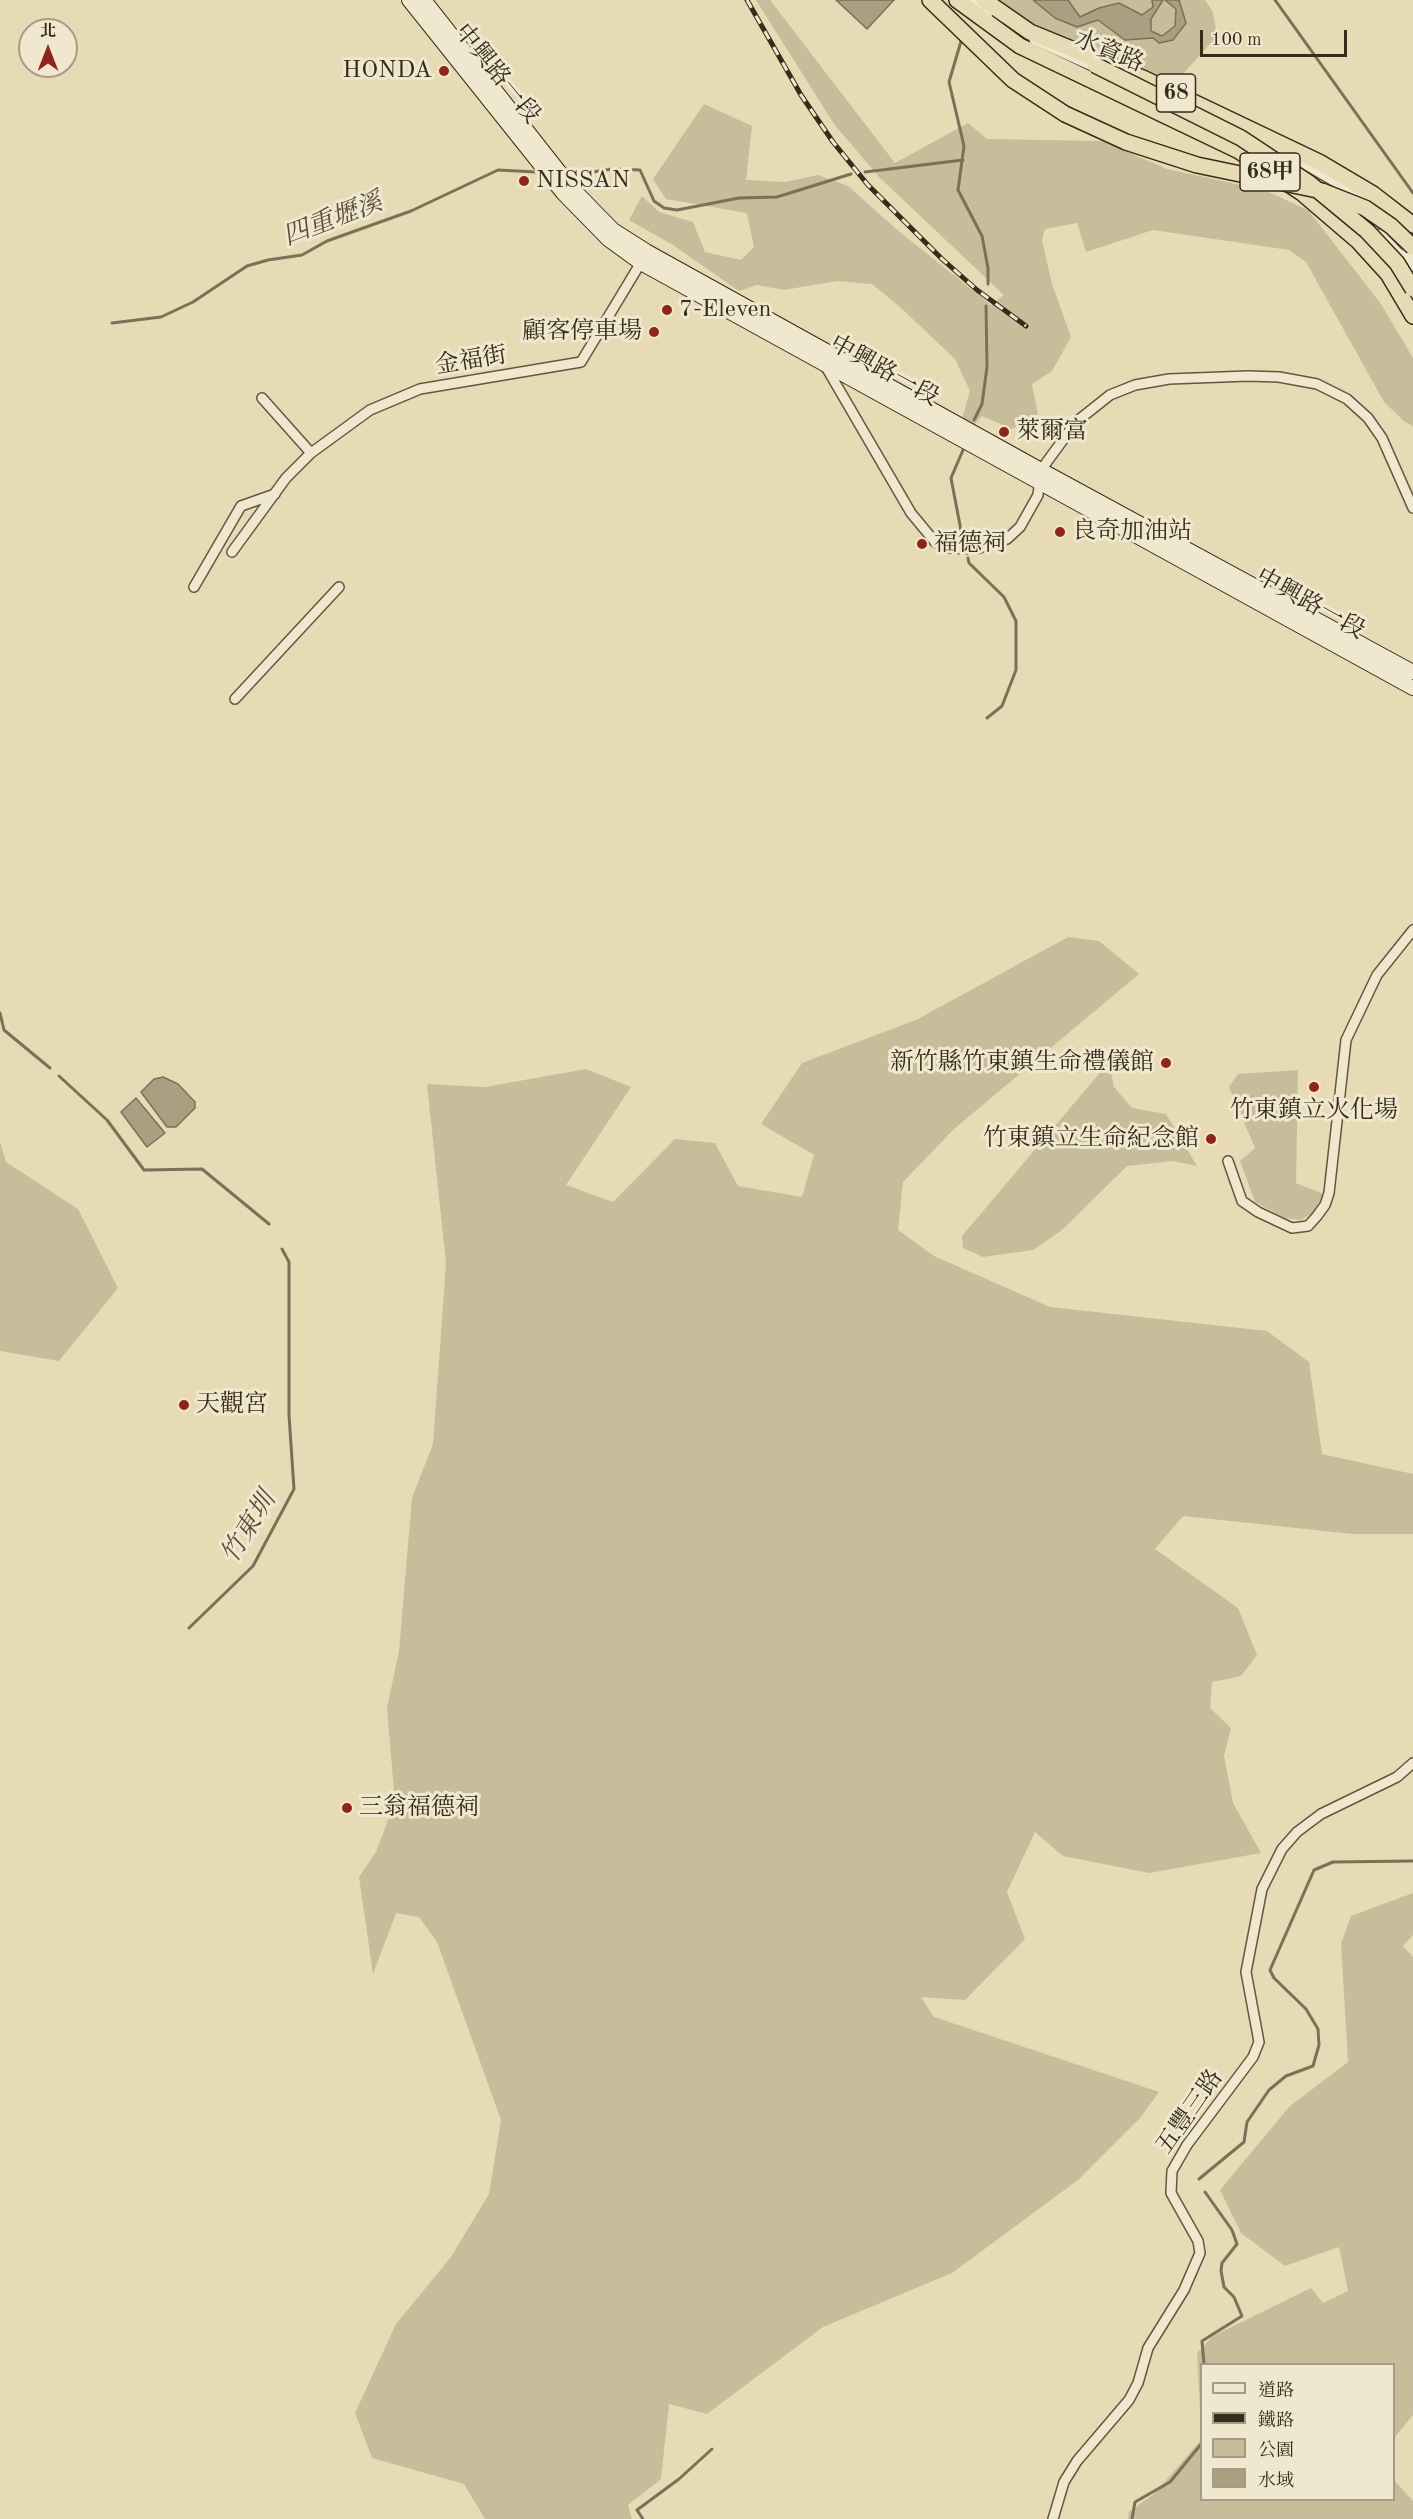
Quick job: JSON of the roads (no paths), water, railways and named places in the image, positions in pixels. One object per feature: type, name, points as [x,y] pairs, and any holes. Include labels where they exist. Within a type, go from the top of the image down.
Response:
[{"type":"highway","points":[[930,0],[1013,80],[1065,114],[1126,142],[1197,165],[1322,191],[1365,208],[1391,226],[1413,247]]},
{"type":"highway","name":"68甲","points":[[957,0],[1020,46],[1239,152],[1302,193],[1358,241],[1389,274],[1413,316]]},
{"type":"highway","name":"68","points":[[984,0],[1030,33],[1102,61],[1265,134],[1373,194],[1413,225]]},
{"type":"highway","name":"68甲","points":[[1030,33],[1241,138],[1309,183],[1367,231],[1397,263],[1413,289]]},
{"type":"main road","name":"中興路一段","points":[[409,0],[563,194],[608,239],[819,347],[1039,477],[1413,688]]},
{"type":"main road","name":"中興路一段","points":[[424,0],[572,188],[613,230],[644,257],[825,364],[1413,672]]},
{"type":"street","name":"水資路","points":[[971,0],[1018,32],[1052,50],[1208,112],[1368,200],[1395,219],[1413,265]]},
{"type":"street","name":"水資路","points":[[1301,165],[1413,265]]},
{"type":"street","name":"金福街","points":[[232,552],[286,478],[311,453],[370,410],[420,389],[581,362],[644,257]]},
{"type":"street","points":[[819,347],[825,364],[911,513],[936,542],[962,550],[976,549],[1007,539],[1020,527],[1038,495],[1039,477],[1076,422],[1091,407],[1110,395],[1135,385],[1209,376],[1279,377],[1317,384],[1347,399],[1368,418],[1382,438],[1413,508]]},
{"type":"street","points":[[262,398],[311,453]]},
{"type":"street","points":[[194,587],[241,506],[275,494]]},
{"type":"street","points":[[235,699],[339,587]]},
{"type":"street","points":[[1228,1161],[1242,1201],[1258,1212],[1292,1228],[1308,1226],[1317,1216],[1329,1192],[1346,1040],[1377,975],[1413,930]]},
{"type":"street","name":"五豐三路","points":[[1053,2519],[1064,2482],[1129,2400],[1138,2384],[1148,2348],[1184,2290],[1200,2253],[1198,2241],[1172,2193],[1172,2171],[1206,2118],[1253,2056],[1259,2042],[1246,1972],[1262,1889],[1282,1849],[1297,1832],[1321,1814],[1397,1777],[1413,1763]]},
{"type":"water","points":[[836,0],[894,0],[867,29]]},
{"type":"water","points":[[1033,0],[1068,0],[1080,17],[1099,8],[1119,3],[1142,15],[1153,7],[1152,0],[1163,0],[1151,19],[1151,31],[1162,36],[1175,26],[1176,9],[1165,0],[1179,0],[1186,23],[1173,40],[1159,43],[1153,38],[1125,40],[1098,20],[1077,27],[1055,18]]},
{"type":"water","points":[[163,1077],[178,1084],[195,1102],[195,1108],[176,1127],[167,1127],[141,1092],[154,1079]]},
{"type":"water","points":[[136,1098],[165,1133],[147,1147],[121,1112]]},
{"type":"waterway","points":[[1275,0],[1413,193]]},
{"type":"waterway","name":"四重壢溪","points":[[962,38],[949,82],[964,146],[958,190],[982,236],[988,268],[988,284]]},
{"type":"waterway","name":"四重壢溪","points":[[865,172],[963,160]]},
{"type":"waterway","name":"四重壢溪","points":[[574,175],[612,169],[640,170],[654,201],[664,208],[677,210],[739,198],[777,197],[851,174]]},
{"type":"waterway","name":"四重壢溪","points":[[112,323],[161,317],[193,302],[247,266],[302,255],[327,241],[411,211],[498,170],[536,172]]},
{"type":"waterway","points":[[974,420],[982,404],[987,367],[986,306]]},
{"type":"waterway","points":[[963,450],[951,478],[963,541]]},
{"type":"waterway","points":[[968,558],[969,563],[1004,597],[1016,621],[1016,670],[1002,706],[987,718]]},
{"type":"waterway","name":"竹東圳","points":[[0,1013],[4,1030],[50,1068]]},
{"type":"waterway","name":"竹東圳","points":[[59,1076],[107,1120],[144,1170],[202,1169],[269,1224]]},
{"type":"waterway","name":"竹東圳","points":[[189,1628],[253,1566],[294,1489],[289,1415],[289,1262],[282,1249]]},
{"type":"waterway","points":[[1199,2179],[1244,2142],[1247,2122],[1269,2090],[1286,2076],[1313,2066],[1319,2045],[1318,2029],[1306,2009],[1274,1978],[1270,1970],[1314,1870],[1333,1862],[1413,1861]]},
{"type":"waterway","points":[[1204,2363],[1202,2341],[1242,2316],[1234,2297],[1224,2287],[1221,2271],[1222,2263],[1237,2244],[1232,2230],[1205,2192]]},
{"type":"waterway","points":[[1132,2519],[1135,2502],[1170,2482],[1200,2445]]},
{"type":"waterway","name":"竹東圳","points":[[643,2519],[637,2510],[679,2479],[712,2449]]},
{"type":"railway","points":[[747,0],[801,95],[833,142],[868,185],[942,259],[977,290],[1026,326]]},
{"type":"place","name":"HONDA","points":[[444,71]]},
{"type":"place","name":"NISSAN","points":[[524,181]]},
{"type":"place","name":"7-Eleven","points":[[667,310]]},
{"type":"place","name":"顧客停車場","points":[[654,332]]},
{"type":"place","name":"萊爾富","points":[[1004,432]]},
{"type":"place","name":"良奇加油站","points":[[1060,532]]},
{"type":"place","name":"福德祠","points":[[922,544]]},
{"type":"place","name":"新竹縣竹東鎮生命禮儀館","points":[[1166,1063]]},
{"type":"place","name":"竹東鎮立火化場","points":[[1314,1087]]},
{"type":"place","name":"竹東鎮立生命紀念館","points":[[1211,1139]]},
{"type":"place","name":"天觀宮","points":[[184,1405]]},
{"type":"place","name":"三翁福德祠","points":[[347,1808]]}]
